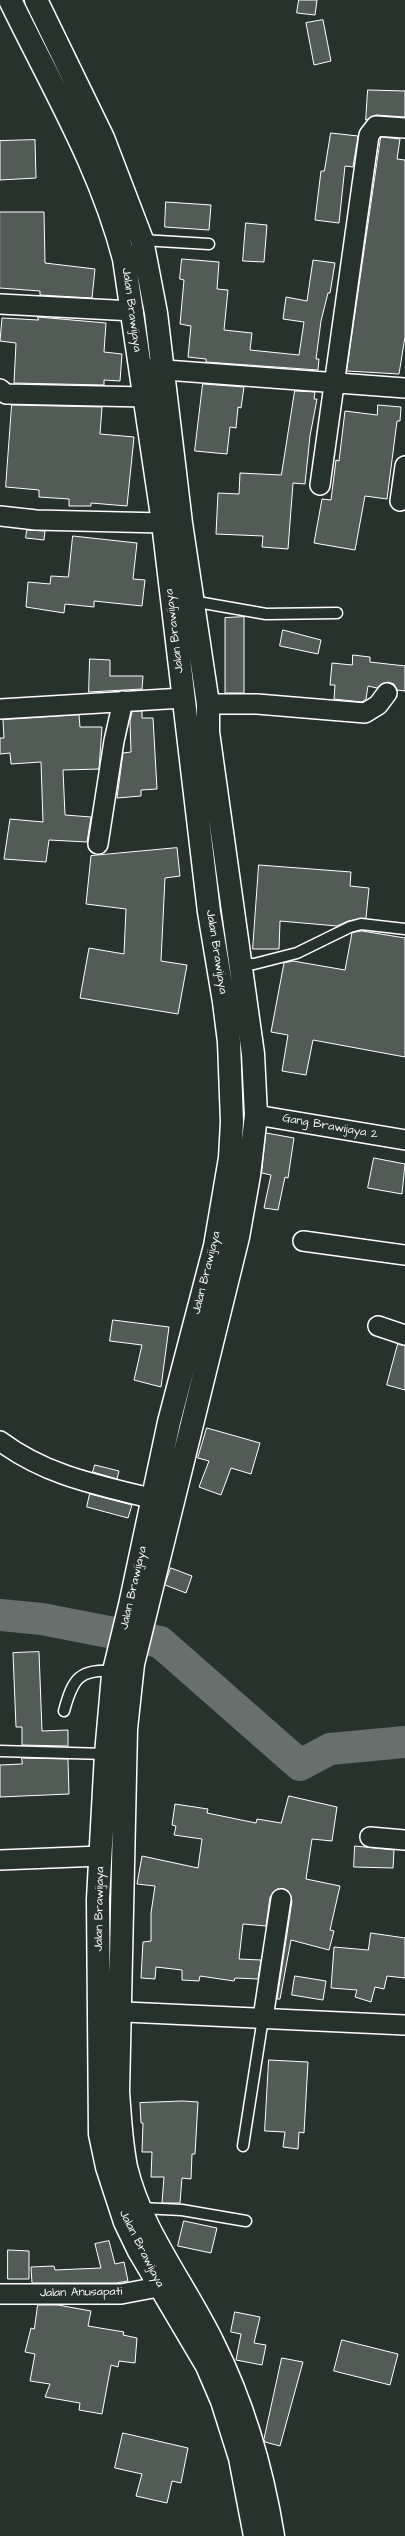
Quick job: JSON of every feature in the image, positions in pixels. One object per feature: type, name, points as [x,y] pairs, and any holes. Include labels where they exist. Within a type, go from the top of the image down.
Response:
[{"type":"highway","name":"Jalan Brawijaya","points":[[10,0],[99,181],[124,259],[139,368],[152,403],[192,601],[208,704],[199,734],[209,912],[229,1042],[232,1122],[230,1158],[218,1232],[169,1422],[154,1499],[140,1601]]},
{"type":"highway","name":"Jalan Brawijaya","points":[[36,0],[103,138],[142,240],[156,313],[162,368],[152,403],[163,523],[183,698],[199,734],[240,964],[253,1054],[256,1115],[249,1174],[238,1237],[122,1664],[106,1754],[98,1899],[122,2143],[127,2168],[141,2208],[162,2252],[170,2285],[222,2401],[240,2458],[255,2536]]},
{"type":"highway","name":"Jalan Brawijaya","points":[[122,1664],[126,1729],[100,2134],[107,2168],[125,2222],[213,2343],[246,2418],[259,2460],[273,2536]]},
{"type":"street","points":[[320,485],[369,135],[376,126],[405,128]]},
{"type":"street","points":[[0,304],[132,311]]},
{"type":"street","points":[[139,368],[162,368],[405,388]]},
{"type":"street","points":[[0,388],[6,394],[152,403]]},
{"type":"street","points":[[400,501],[405,466]]},
{"type":"street","points":[[0,516],[36,520],[163,523]]},
{"type":"street","points":[[208,704],[257,704],[365,713],[378,705],[387,693]]},
{"type":"street","points":[[0,709],[183,698]]},
{"type":"street","points":[[98,844],[114,741],[123,701]]},
{"type":"street","name":"Gang Brawijaya 2","points":[[256,1115],[405,1140]]},
{"type":"street","points":[[304,1241],[405,1255]]},
{"type":"street","points":[[378,1326],[405,1335]]},
{"type":"street","points":[[0,1441],[22,1458],[64,1476],[154,1499]]},
{"type":"street","points":[[370,1837],[405,1840]]},
{"type":"street","points":[[0,1860],[101,1856]]},
{"type":"street","points":[[263,2018],[281,1899]]},
{"type":"street","points":[[109,2011],[405,2025]]},
{"type":"street","name":"Jalan Anusapati","points":[[0,2294],[121,2294],[170,2285]]},
{"type":"lane","points":[[142,240],[209,244]]},
{"type":"lane","points":[[192,601],[266,614],[337,613]]},
{"type":"lane","points":[[240,964],[254,964],[297,954],[340,931],[356,926],[405,929]]},
{"type":"lane","points":[[64,1710],[70,1688],[76,1680],[97,1670],[122,1664]]},
{"type":"lane","points":[[0,1751],[106,1754]]},
{"type":"lane","points":[[243,2146],[263,2018]]},
{"type":"lane","points":[[141,2208],[182,2210],[246,2221]]},
{"type":"building","points":[[299,0],[317,0],[315,15],[297,13]]},
{"type":"building","points":[[323,20],[331,61],[314,65],[306,23]]},
{"type":"building","points":[[368,90],[405,91],[405,117],[376,115],[366,120]]},
{"type":"building","points":[[331,133],[358,136],[353,167],[345,166],[339,223],[315,220],[321,171],[324,171]]},
{"type":"building","points":[[381,137],[400,139],[397,159],[405,160],[405,337],[399,374],[347,371]]},
{"type":"building","points":[[35,140],[36,178],[0,180],[0,141]]},
{"type":"building","points":[[166,202],[211,205],[209,230],[165,227]]},
{"type":"building","points":[[0,212],[44,212],[45,263],[95,269],[92,298],[40,295],[40,291],[0,288]]},
{"type":"building","points":[[246,223],[267,225],[264,262],[243,261]]},
{"type":"building","points":[[182,259],[219,262],[217,289],[228,290],[224,330],[252,333],[250,350],[299,355],[304,322],[283,319],[286,297],[307,301],[313,260],[335,263],[330,293],[328,293],[321,321],[316,359],[319,359],[318,370],[206,362],[206,359],[188,357],[191,326],[180,324],[184,280],[180,279]]},
{"type":"building","points":[[38,317],[106,323],[104,352],[122,354],[120,381],[104,380],[104,385],[14,383],[16,343],[0,341],[2,318],[38,320]]},
{"type":"building","points":[[203,384],[244,387],[241,408],[238,407],[236,428],[230,427],[227,454],[195,451]]},
{"type":"building","points":[[295,391],[315,392],[314,399],[317,399],[310,436],[305,484],[293,483],[288,549],[262,547],[263,536],[216,534],[218,493],[239,494],[240,473],[281,475]]},
{"type":"building","points":[[12,405],[102,407],[100,434],[134,437],[127,506],[91,503],[91,506],[69,506],[69,499],[39,497],[39,490],[6,487]]},
{"type":"building","points":[[378,405],[401,407],[400,421],[397,421],[387,499],[365,496],[355,550],[314,543],[322,499],[331,500],[336,460],[339,461],[345,411],[377,415]]},
{"type":"building","points":[[27,530],[45,531],[44,540],[26,538]]},
{"type":"building","points":[[73,536],[137,543],[133,579],[145,580],[142,606],[94,601],[94,607],[65,604],[64,613],[26,607],[28,582],[50,584],[51,576],[68,577]]},
{"type":"building","points":[[244,617],[244,693],[225,693],[225,618]]},
{"type":"building","points":[[283,630],[321,640],[318,654],[280,646]]},
{"type":"building","points":[[353,655],[370,657],[370,662],[405,666],[405,691],[397,690],[394,684],[388,682],[377,688],[368,686],[366,699],[362,702],[334,699],[335,685],[330,685],[332,663],[352,665]]},
{"type":"building","points":[[90,659],[110,660],[110,676],[143,676],[142,689],[89,692]]},
{"type":"building","points":[[142,711],[142,718],[153,718],[157,789],[141,790],[141,796],[117,798],[123,753],[131,752],[130,721],[132,712]]},
{"type":"building","points":[[79,715],[80,727],[102,727],[99,769],[63,770],[65,815],[91,817],[87,842],[49,840],[46,862],[4,859],[10,819],[43,822],[41,762],[11,764],[10,753],[0,754],[0,738],[4,738],[3,720]]},
{"type":"building","points":[[177,848],[180,876],[165,878],[161,961],[187,965],[178,1014],[80,998],[89,948],[124,954],[126,909],[86,904],[91,856]]},
{"type":"building","points":[[259,865],[351,872],[350,886],[369,888],[366,918],[348,921],[337,926],[280,921],[279,949],[253,949]]},
{"type":"building","points":[[362,931],[405,938],[405,1057],[313,1040],[306,1075],[282,1071],[288,1035],[271,1032],[284,963],[293,961],[345,970],[352,933]]},
{"type":"building","points":[[266,1133],[294,1138],[288,1178],[285,1177],[278,1210],[264,1208],[271,1175],[262,1173]]},
{"type":"building","points":[[374,1158],[405,1164],[402,1194],[368,1188]]},
{"type":"building","points":[[113,1320],[169,1327],[161,1387],[134,1380],[142,1345],[110,1341]]},
{"type":"building","points":[[398,1344],[405,1346],[405,1390],[387,1385]]},
{"type":"building","points":[[207,1428],[260,1443],[251,1474],[231,1468],[221,1495],[199,1487],[209,1461],[198,1458]]},
{"type":"building","points":[[95,1465],[119,1471],[117,1479],[93,1472]]},
{"type":"building","points":[[90,1494],[132,1505],[128,1518],[87,1507]]},
{"type":"building","points":[[171,1568],[192,1576],[186,1593],[165,1585]]},
{"type":"building","points":[[39,1652],[42,1731],[68,1730],[68,1746],[22,1745],[22,1727],[16,1727],[13,1653]]},
{"type":"building","points":[[22,1758],[68,1759],[69,1794],[0,1797],[0,1765],[22,1764]]},
{"type":"building","points":[[289,1796],[337,1807],[332,1841],[312,1839],[306,1879],[340,1886],[330,1930],[334,1931],[329,1950],[291,1940],[280,1999],[277,1999],[292,1901],[288,1891],[277,1889],[270,1897],[266,1926],[243,1924],[239,1959],[261,1960],[258,1979],[235,1978],[234,1981],[200,1976],[199,1981],[182,1980],[182,1970],[156,1967],[155,1979],[141,1978],[143,1942],[151,1941],[151,1913],[155,1886],[137,1884],[142,1856],[198,1868],[202,1839],[174,1835],[176,1826],[172,1825],[175,1804],[208,1809],[207,1813],[256,1823],[257,1819],[281,1823]]},
{"type":"building","points":[[355,1846],[394,1850],[393,1868],[354,1867]]},
{"type":"building","points":[[371,1933],[405,1938],[405,1978],[387,1976],[384,1989],[375,1987],[371,2002],[355,1997],[357,1990],[331,1988],[334,1947],[368,1950]]},
{"type":"building","points":[[295,1976],[326,1981],[323,2000],[292,1995]]},
{"type":"building","points":[[269,2060],[308,2062],[304,2133],[299,2132],[298,2149],[283,2147],[285,2132],[265,2131]]},
{"type":"building","points":[[183,2101],[198,2102],[195,2154],[192,2154],[191,2179],[182,2178],[180,2203],[162,2203],[164,2177],[151,2177],[152,2152],[142,2152],[143,2123],[141,2123],[140,2103]]},
{"type":"building","points":[[184,2221],[217,2228],[211,2253],[178,2246]]},
{"type":"building","points":[[109,2241],[115,2264],[124,2262],[128,2281],[116,2283],[32,2283],[31,2267],[54,2266],[55,2270],[101,2268],[95,2244]]},
{"type":"building","points":[[8,2250],[29,2251],[29,2279],[8,2279]]},
{"type":"building","points":[[38,2305],[58,2305],[91,2311],[88,2326],[124,2332],[123,2335],[137,2338],[135,2363],[119,2361],[118,2367],[111,2365],[102,2414],[79,2410],[80,2403],[45,2397],[50,2384],[30,2381],[35,2354],[25,2352],[31,2328],[34,2329]]},
{"type":"building","points":[[235,2312],[260,2317],[254,2343],[266,2345],[262,2365],[236,2360],[241,2334],[231,2332]]},
{"type":"building","points":[[342,2340],[398,2354],[390,2385],[334,2371]]},
{"type":"building","points":[[282,2358],[303,2362],[280,2446],[265,2442],[264,2440]]},
{"type":"building","points":[[123,2433],[188,2448],[181,2483],[172,2481],[167,2503],[136,2496],[142,2474],[115,2468]]},
{"type":"waterway","points":[[0,1615],[42,1619],[160,1642],[300,1765],[330,1749],[405,1742]]}]
